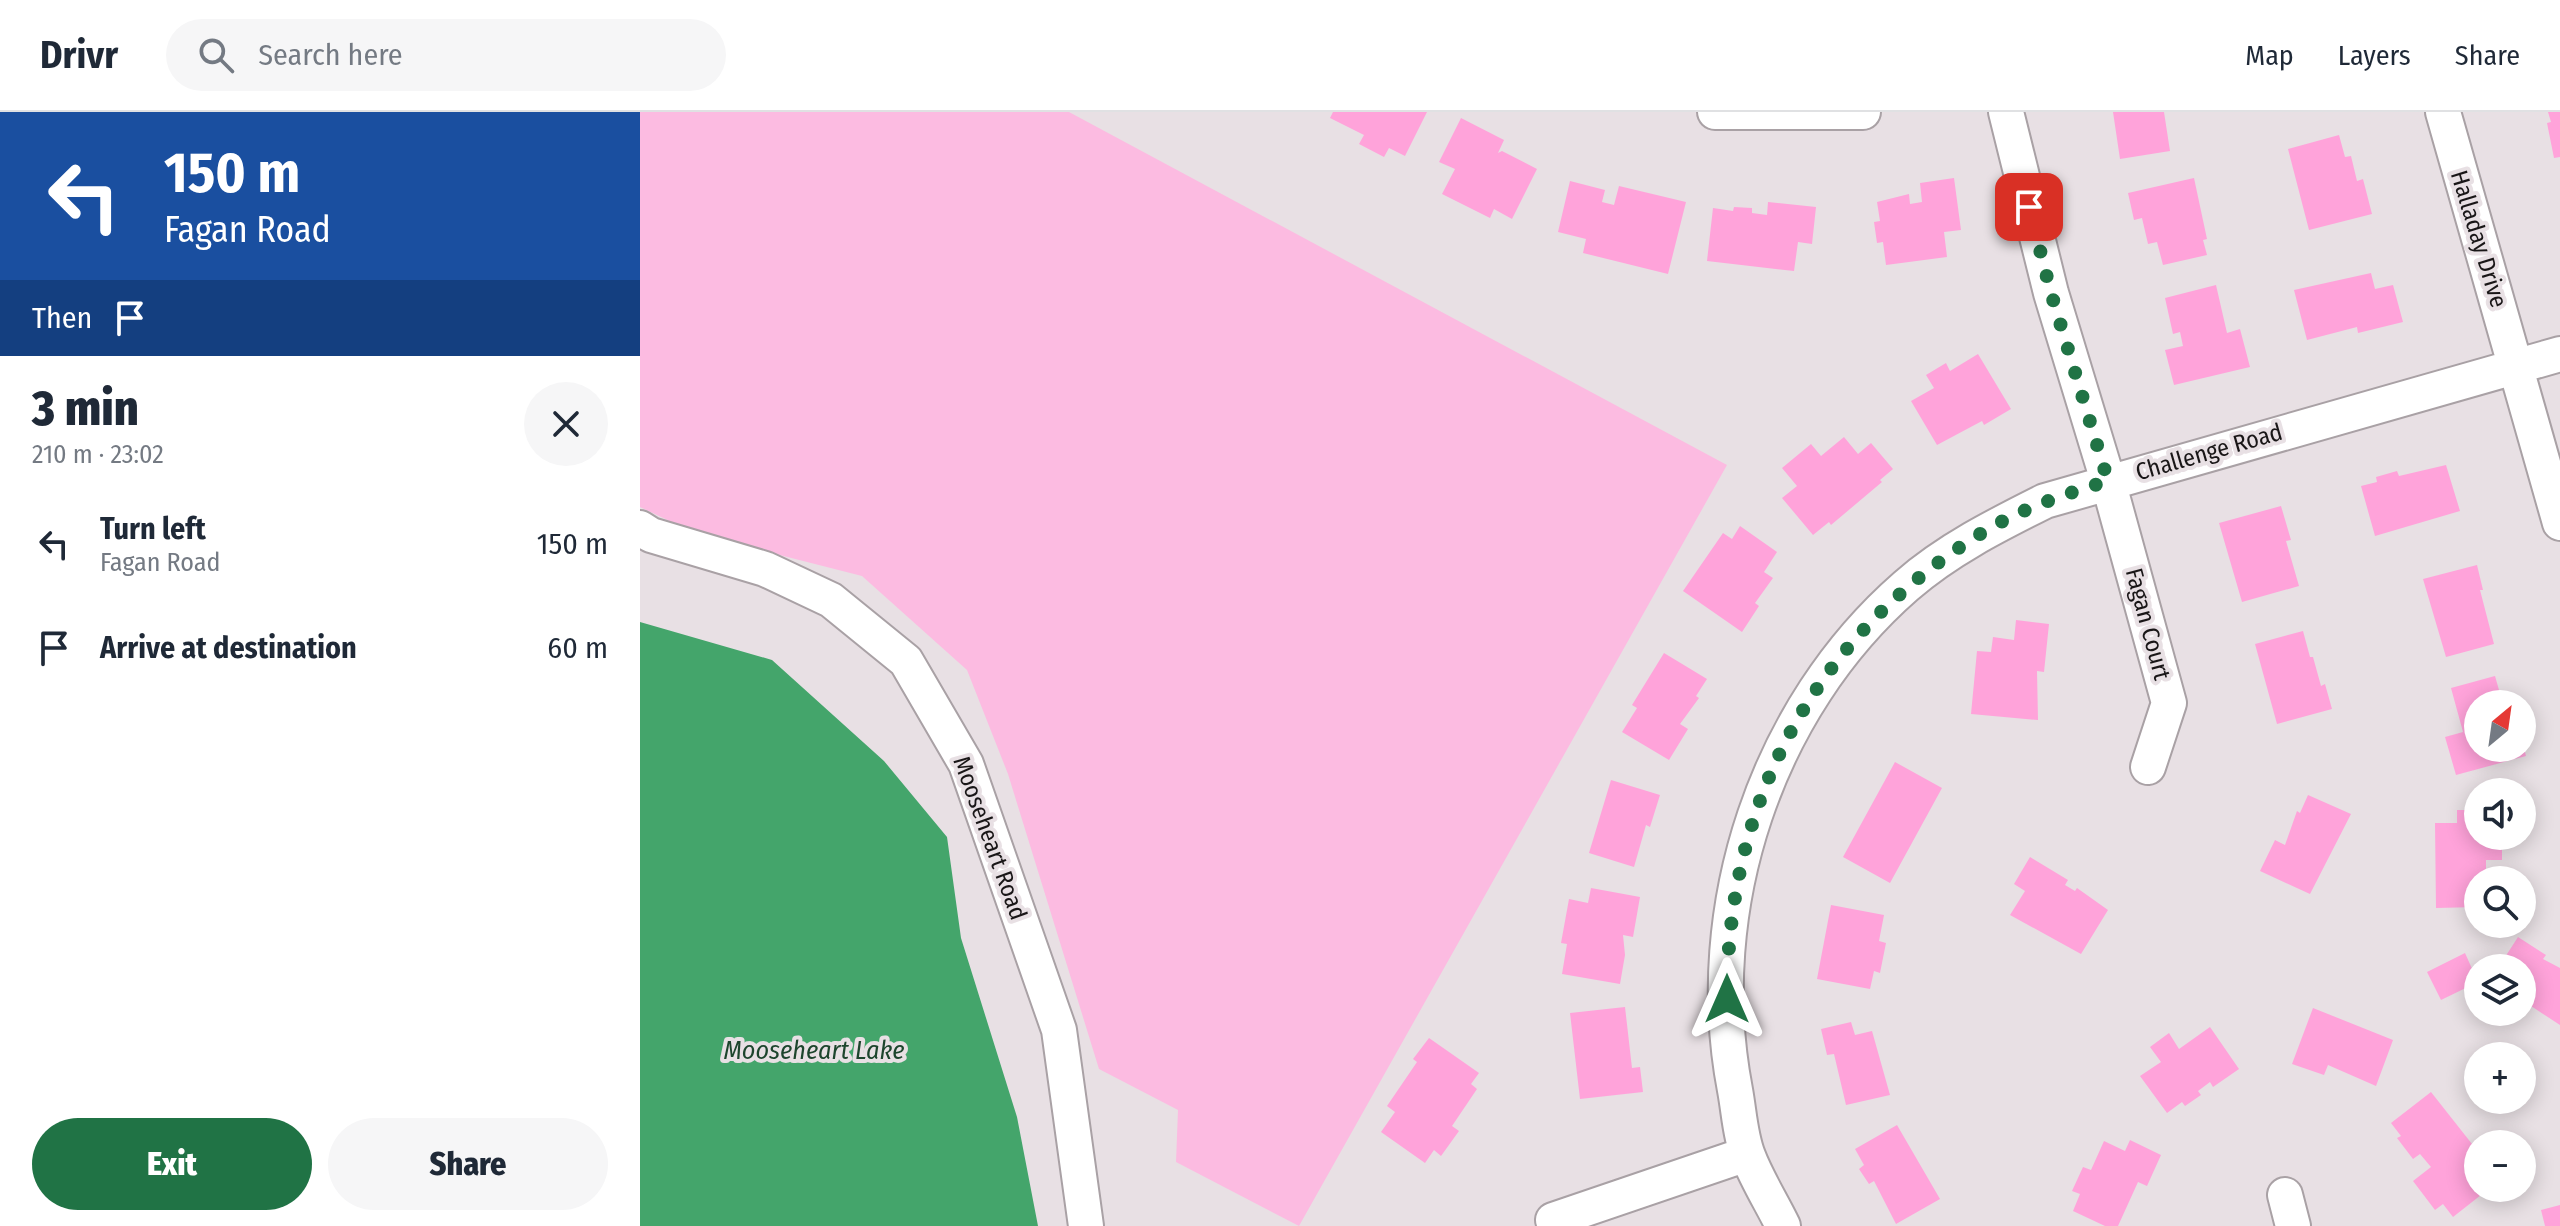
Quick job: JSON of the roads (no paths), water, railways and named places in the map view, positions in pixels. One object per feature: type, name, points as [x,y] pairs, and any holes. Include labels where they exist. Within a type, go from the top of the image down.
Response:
[{"type":"street","points":[[1715,112],[1863,112]]},
{"type":"street","name":"Fagan Court","points":[[2006,112],[2051,293],[2108,481],[2169,703],[2148,767]]},
{"type":"street","name":"Halladay Drive","points":[[2443,112],[2560,523]]},
{"type":"street","name":"Challenge Road","points":[[1783,1226],[1747,1154],[1727,1050],[1727,948],[1740,862],[1765,784],[1802,707],[1850,643],[1907,585],[1986,530],[2045,501],[2560,354]]},
{"type":"street","name":"Mooseheart Road","points":[[640,528],[651,535],[765,569],[831,600],[906,661],[966,764],[1059,1030],[1086,1226]]},
{"type":"street","points":[[1553,1220],[1747,1154]]},
{"type":"water","name":"Mooseheart Lake","points":[[640,622],[772,660],[884,761],[947,837],[961,938],[1017,1117],[1038,1226],[640,1226]]}]
